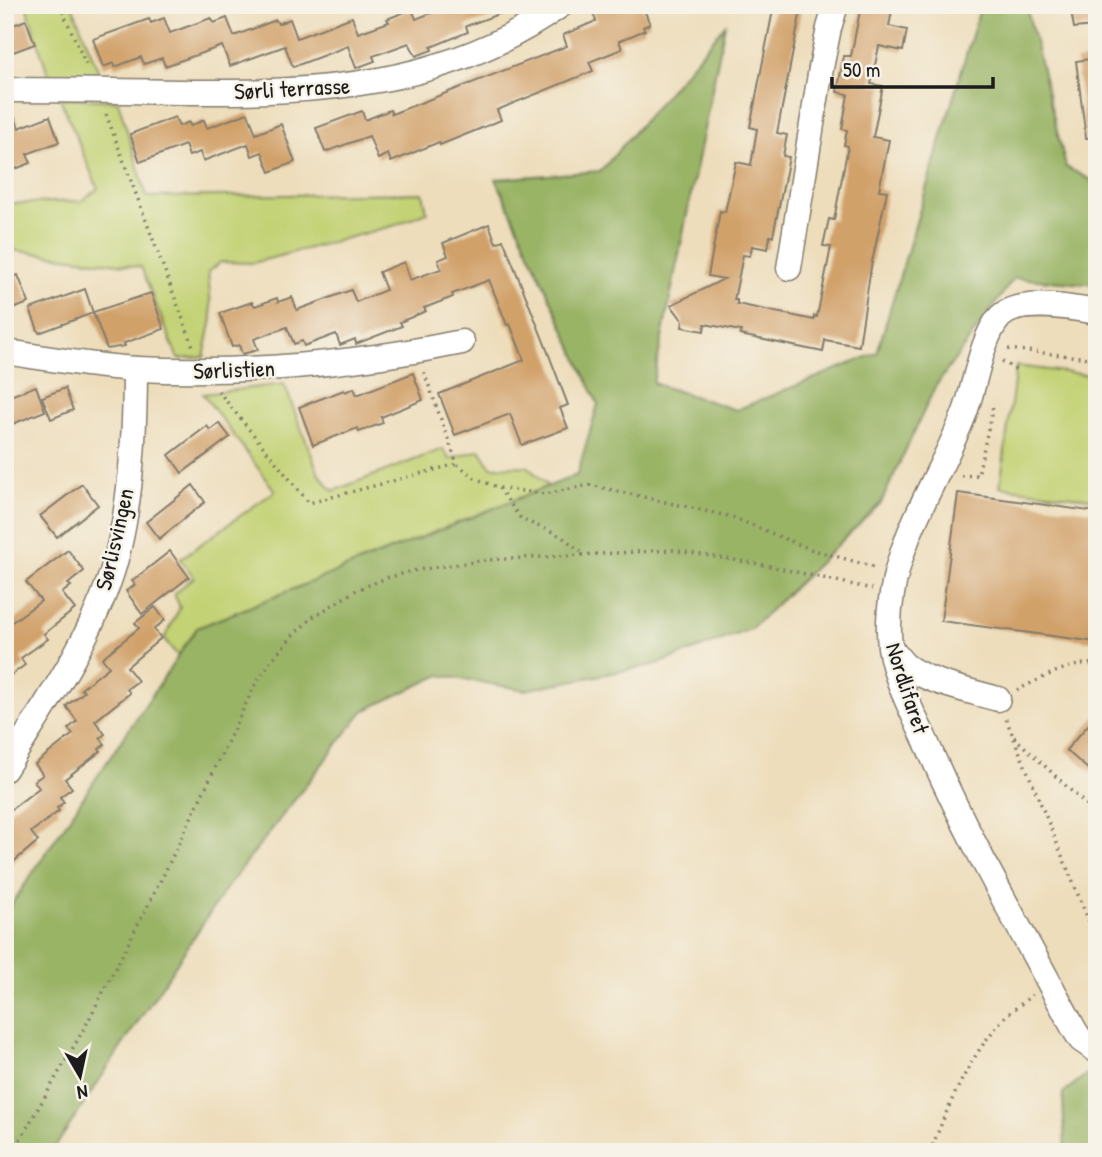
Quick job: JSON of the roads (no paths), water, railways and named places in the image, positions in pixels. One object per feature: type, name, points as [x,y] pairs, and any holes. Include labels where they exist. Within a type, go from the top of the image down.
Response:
[{"type":"street","name":"Sørli terrasse","points":[[5,90],[225,92],[362,85],[414,74],[458,60],[547,16],[561,5]]},
{"type":"street","points":[[789,268],[821,68],[836,5]]},
{"type":"street","name":"Nordlifaret","points":[[1097,312],[1038,305],[1000,316],[991,331],[965,412],[919,510],[894,583],[889,621],[890,648],[909,703],[950,796],[1081,1040],[1097,1051]]},
{"type":"street","name":"Sørlistien","points":[[5,352],[135,369],[225,371],[314,366],[461,342]]},
{"type":"street","name":"Sørlisvingen","points":[[5,768],[82,644],[109,580],[122,525],[132,448],[135,369]]},
{"type":"street","points":[[890,648],[906,666],[914,670],[944,684],[998,699]]}]
